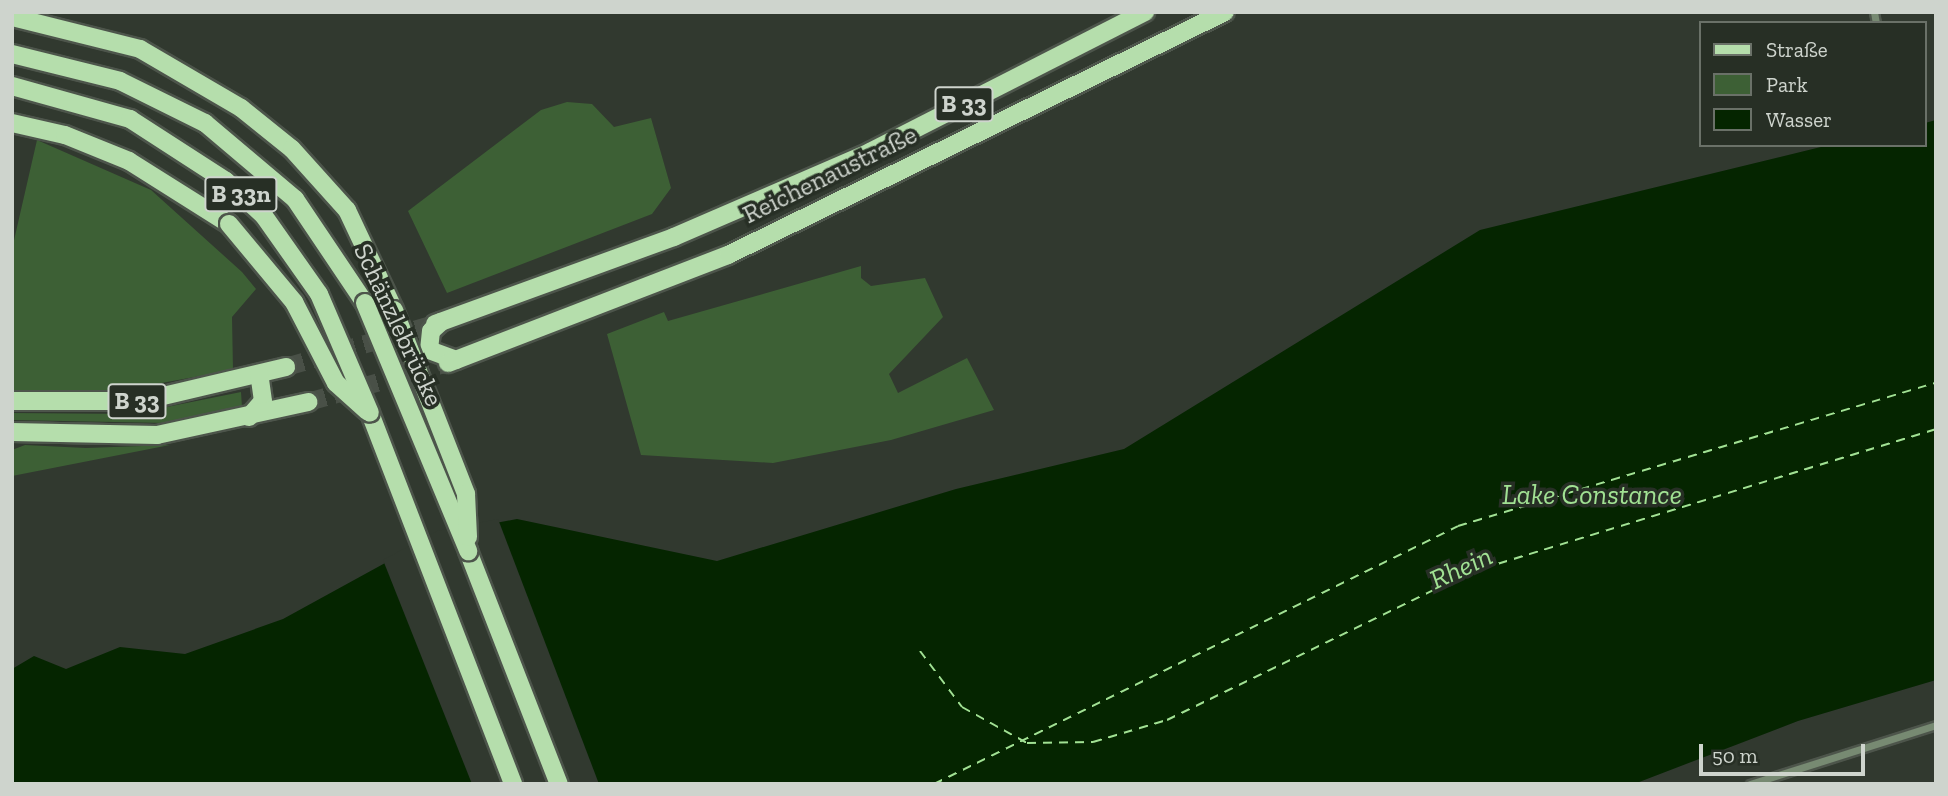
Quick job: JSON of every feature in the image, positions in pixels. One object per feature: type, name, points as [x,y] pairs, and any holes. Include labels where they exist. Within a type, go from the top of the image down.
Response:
[{"type":"main road","name":"Reichenaustraße","points":[[1145,12],[870,152],[657,245],[438,323],[431,331],[429,350],[452,362],[728,255],[1084,76],[1226,12]]},
{"type":"main road","name":"B 33n","points":[[12,17],[98,35],[195,77],[269,130],[330,189],[364,240],[415,360],[466,494],[468,551]]},
{"type":"main road","name":"Schänzlebrücke","points":[[12,54],[69,65],[160,99],[247,153],[295,198],[365,303],[468,551],[559,784]]},
{"type":"main road","name":"B 33n","points":[[12,86],[130,119],[226,181],[264,216],[314,285],[370,414],[513,784]]},
{"type":"main road","name":"B 33n","points":[[12,123],[65,135],[129,161],[229,225],[294,302],[336,383],[370,414]]},
{"type":"main road","name":"B 33","points":[[12,401],[142,401],[286,367]]},
{"type":"main road","points":[[249,417],[263,401],[259,374]]},
{"type":"main road","name":"B 33","points":[[12,432],[120,438],[249,417],[308,402]]},
{"type":"street","points":[[1750,784],[1936,725]]},
{"type":"green space","points":[[567,102],[592,104],[614,127],[651,118],[671,188],[652,214],[447,293],[408,211],[541,110]]},
{"type":"green space","points":[[37,140],[151,190],[242,272],[256,289],[232,317],[233,370],[101,394],[12,390],[12,249]]},
{"type":"green space","points":[[861,266],[861,278],[871,286],[925,278],[943,317],[889,374],[898,393],[967,358],[994,410],[891,440],[773,463],[641,455],[607,334],[664,312],[668,321]]},
{"type":"green space","points":[[241,392],[242,407],[166,423],[12,420],[12,413],[132,414]]},
{"type":"green space","points":[[25,445],[86,448],[170,445],[12,476],[12,450]]},
{"type":"water","name":"Lake Constance","points":[[1936,120],[1936,680],[1798,721],[1634,784],[12,784],[12,669],[34,656],[66,669],[120,647],[185,654],[283,619],[438,534],[517,519],[717,561],[956,489],[1124,449],[1480,230],[1821,147],[1927,147],[1927,122]]},
{"type":"pier","points":[[498,519],[599,784],[472,784],[383,560],[437,531]]},
{"type":"ferry route","points":[[934,784],[1458,526],[1936,383]]},
{"type":"ferry route","points":[[920,651],[962,707],[1027,743],[1093,742],[1167,720],[1468,573],[1936,429]]},
{"type":"tunnel","points":[[286,367],[435,324]]},
{"type":"tunnel","points":[[308,402],[448,363]]},
{"type":"water label","name":"Rhein","points":[[1461,568]]}]
